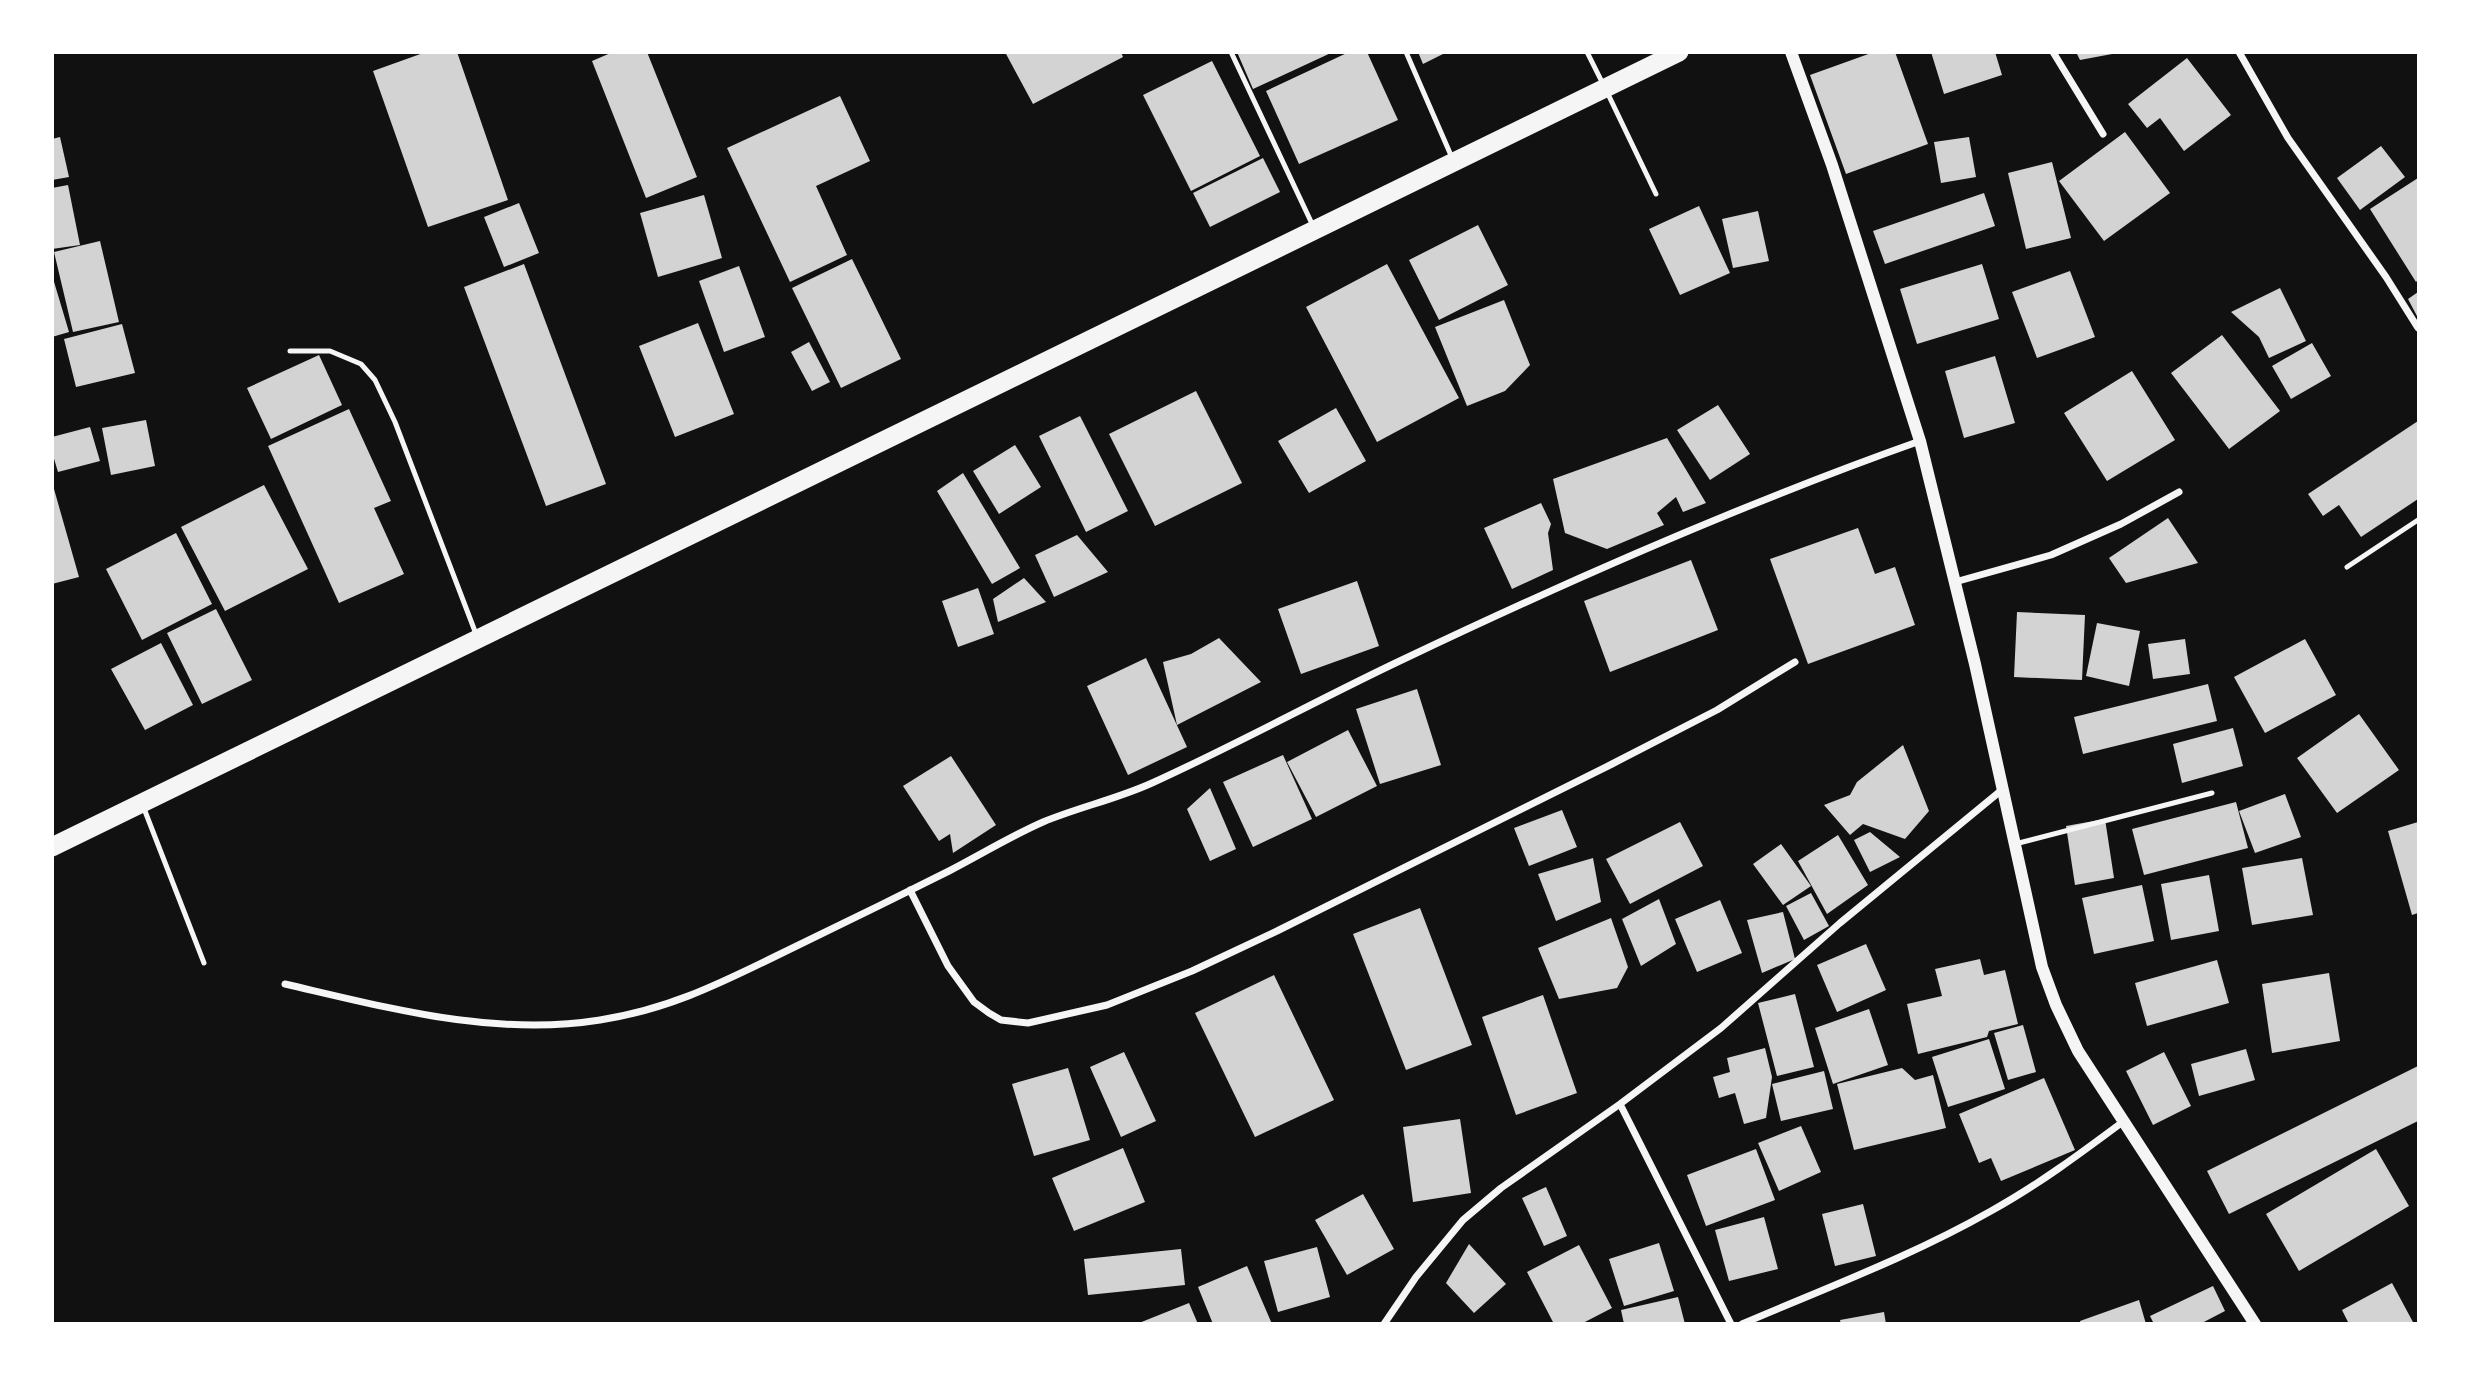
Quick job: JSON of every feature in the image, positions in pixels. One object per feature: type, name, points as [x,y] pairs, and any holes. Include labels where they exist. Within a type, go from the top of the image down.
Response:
[{"type":"highway","points":[[52,847],[478,639],[582,585],[1679,52]]},
{"type":"street","points":[[1791,52],[1832,165],[1920,440],[2003,788],[2042,967],[2056,1005],[2078,1051],[2255,1324]]},
{"type":"street","points":[[2053,52],[2102,134]]},
{"type":"street","points":[[2239,52],[2288,138],[2386,277],[2418,328]]},
{"type":"street","points":[[285,984],[385,1007],[491,1025],[538,1026],[601,1020],[674,1003],[911,890],[1043,822],[1148,785],[1403,659],[1559,588],[1730,512],[1920,440]]},
{"type":"street","points":[[1955,582],[2051,555],[2121,524],[2179,492]]},
{"type":"street","points":[[911,890],[947,966],[974,1002],[989,1013],[1001,1020],[1028,1023],[1107,1005],[1192,971],[1575,782],[1717,710],[1796,662]]},
{"type":"street","points":[[1384,1324],[1416,1277],[1463,1220],[1501,1188],[1721,1028],[1840,923],[2003,788]]},
{"type":"street","points":[[1620,1104],[1731,1324]]},
{"type":"street","points":[[1742,1324],[1903,1255],[1990,1212],[2052,1174],[2124,1121]]},
{"type":"lane","points":[[1231,52],[1315,231]]},
{"type":"lane","points":[[1406,52],[1454,163]]},
{"type":"lane","points":[[1587,52],[1656,194]]},
{"type":"lane","points":[[290,351],[330,351],[361,364],[375,380],[395,422],[478,639]]},
{"type":"lane","points":[[2347,567],[2418,520]]},
{"type":"lane","points":[[2015,844],[2212,793]]},
{"type":"lane","points":[[142,803],[204,963]]},
{"type":"building","points":[[426,52],[457,52],[508,200],[428,227],[373,71]]},
{"type":"building","points":[[613,52],[647,52],[697,177],[646,198],[592,61]]},
{"type":"building","points":[[1005,52],[1121,52],[1123,57],[1033,104]]},
{"type":"building","points":[[1237,52],[1333,52],[1253,89]]},
{"type":"building","points":[[1349,52],[1367,52],[1398,120],[1299,164],[1266,91]]},
{"type":"building","points":[[1418,52],[1447,52],[1423,64]]},
{"type":"building","points":[[1874,52],[1895,52],[1928,144],[1846,174],[1810,75]]},
{"type":"building","points":[[1931,52],[1995,52],[2002,75],[1944,94]]},
{"type":"building","points":[[2076,52],[2112,52],[2112,54],[2080,60]]},
{"type":"building","points":[[2187,58],[2231,115],[2184,151],[2160,118],[2147,128],[2128,104]]},
{"type":"building","points":[[1212,61],[1260,156],[1191,191],[1143,95]]},
{"type":"building","points":[[840,96],[870,161],[816,186],[847,255],[790,282],[727,148]]},
{"type":"building","points":[[2125,132],[2170,193],[2104,241],[2059,181]]},
{"type":"building","points":[[60,137],[69,177],[52,180],[52,139]]},
{"type":"building","points":[[1969,137],[1976,177],[1941,183],[1934,142]]},
{"type":"building","points":[[2381,146],[2405,177],[2360,210],[2337,178]]},
{"type":"building","points":[[1263,158],[1280,192],[1210,227],[1193,193]]},
{"type":"building","points":[[2052,162],[2071,238],[2026,249],[2008,173]]},
{"type":"building","points":[[2418,178],[2418,280],[2416,282],[2370,209]]},
{"type":"building","points":[[68,185],[80,245],[52,249],[52,188]]},
{"type":"building","points":[[1984,193],[1995,226],[1885,264],[1873,231]]},
{"type":"building","points":[[704,195],[722,258],[658,277],[640,213]]},
{"type":"building","points":[[519,203],[539,253],[504,267],[484,217]]},
{"type":"building","points":[[1699,206],[1730,273],[1680,295],[1649,229]]},
{"type":"building","points":[[1758,211],[1769,261],[1733,268],[1722,219]]},
{"type":"building","points":[[1478,225],[1508,285],[1439,320],[1409,260]]},
{"type":"building","points":[[100,241],[119,322],[73,332],[54,252]]},
{"type":"building","points":[[852,259],[901,359],[841,388],[792,288]]},
{"type":"building","points":[[524,264],[606,484],[546,506],[464,287]]},
{"type":"building","points":[[1387,264],[1459,398],[1377,442],[1306,307]]},
{"type":"building","points":[[1982,264],[1999,319],[1917,344],[1900,289]]},
{"type":"building","points":[[739,266],[765,337],[724,352],[699,281]]},
{"type":"building","points":[[2070,271],[2095,337],[2037,358],[2012,292]]},
{"type":"building","points":[[52,275],[69,332],[52,337]]},
{"type":"building","points":[[2280,288],[2306,341],[2269,358],[2259,337],[2231,312]]},
{"type":"building","points":[[2418,292],[2418,318],[2408,299]]},
{"type":"building","points":[[1504,300],[1530,365],[1505,391],[1467,406],[1435,327]]},
{"type":"building","points":[[698,323],[734,414],[675,437],[639,346]]},
{"type":"building","points":[[122,324],[135,373],[76,387],[64,339]]},
{"type":"building","points":[[2222,335],[2280,411],[2229,449],[2171,373]]},
{"type":"building","points":[[809,342],[830,382],[812,391],[791,352]]},
{"type":"building","points":[[2312,343],[2331,376],[2291,399],[2272,366]]},
{"type":"building","points":[[319,355],[342,405],[271,439],[247,388]]},
{"type":"building","points":[[1995,356],[2015,423],[1964,438],[1945,371]]},
{"type":"building","points":[[2132,371],[2175,440],[2107,481],[2064,413]]},
{"type":"building","points":[[1196,391],[1242,483],[1155,526],[1109,434]]},
{"type":"building","points":[[1718,405],[1750,454],[1710,480],[1677,430]]},
{"type":"building","points":[[1336,408],[1366,461],[1309,493],[1278,441]]},
{"type":"building","points":[[349,409],[391,501],[374,508],[404,574],[339,603],[268,446]]},
{"type":"building","points":[[1080,416],[1128,511],[1086,532],[1039,436]]},
{"type":"building","points":[[146,420],[155,466],[111,475],[102,428]]},
{"type":"building","points":[[2418,421],[2418,499],[2361,537],[2339,505],[2323,516],[2308,494]]},
{"type":"building","points":[[90,427],[100,461],[58,472],[52,452],[52,437]]},
{"type":"building","points":[[1667,438],[1706,503],[1683,512],[1676,497],[1657,513],[1664,525],[1607,549],[1565,533],[1553,479]]},
{"type":"building","points":[[1015,445],[1041,487],[999,514],[973,471]]},
{"type":"building","points":[[963,473],[1020,568],[992,584],[937,491]]},
{"type":"building","points":[[52,482],[79,577],[52,584]]},
{"type":"building","points":[[264,485],[308,569],[225,611],[181,527]]},
{"type":"building","points":[[1541,503],[1551,524],[1548,533],[1553,570],[1512,589],[1484,528]]},
{"type":"building","points":[[2168,518],[2198,563],[2126,583],[2109,558]]},
{"type":"building","points":[[1858,528],[1875,574],[1895,567],[1915,625],[1808,664],[1770,559]]},
{"type":"building","points":[[176,533],[212,604],[142,640],[106,569]]},
{"type":"building","points":[[1077,535],[1108,572],[1054,597],[1035,555]]},
{"type":"building","points":[[1691,560],[1718,630],[1610,672],[1584,601]]},
{"type":"building","points":[[1024,578],[1046,602],[998,622],[993,599]]},
{"type":"building","points":[[1357,581],[1379,646],[1301,674],[1278,609]]},
{"type":"building","points":[[978,588],[994,634],[958,647],[942,601]]},
{"type":"building","points":[[216,609],[252,680],[202,704],[167,633]]},
{"type":"building","points":[[2017,612],[2085,615],[2082,680],[2014,677]]},
{"type":"building","points":[[2097,623],[2140,631],[2129,686],[2086,676]]},
{"type":"building","points":[[1219,638],[1261,682],[1177,725],[1163,662],[1191,654]]},
{"type":"building","points":[[2185,639],[2190,674],[2153,679],[2148,644]]},
{"type":"building","points":[[2305,639],[2336,695],[2265,733],[2234,677]]},
{"type":"building","points":[[161,643],[193,705],[145,730],[111,669]]},
{"type":"building","points":[[1146,658],[1187,747],[1128,775],[1087,686]]},
{"type":"building","points":[[2208,684],[2217,721],[2083,754],[2074,717]]},
{"type":"building","points":[[1417,689],[1441,765],[1380,784],[1356,709]]},
{"type":"building","points":[[2359,714],[2399,770],[2337,813],[2297,758]]},
{"type":"building","points":[[2233,728],[2243,766],[2182,783],[2173,744]]},
{"type":"building","points":[[1348,730],[1377,786],[1316,817],[1287,762]]},
{"type":"building","points":[[1903,745],[1929,811],[1905,839],[1863,824],[1850,835],[1824,805],[1850,795],[1857,782]]},
{"type":"building","points":[[1283,755],[1312,819],[1253,847],[1223,782]]},
{"type":"building","points":[[951,756],[996,825],[953,853],[950,834],[939,841],[903,786]]},
{"type":"building","points":[[1210,788],[1236,849],[1210,861],[1187,809]]},
{"type":"building","points":[[2285,794],[2301,837],[2255,853],[2239,811]]},
{"type":"building","points":[[2236,802],[2248,848],[2144,875],[2132,829]]},
{"type":"building","points":[[1562,810],[1577,847],[1529,866],[1514,828]]},
{"type":"building","points":[[2105,819],[2114,878],[2075,885],[2066,826]]},
{"type":"building","points":[[1680,822],[1703,866],[1630,904],[1606,859]]},
{"type":"building","points":[[2418,822],[2418,913],[2412,915],[2388,831]]},
{"type":"building","points":[[1870,832],[1900,857],[1870,872],[1854,840]]},
{"type":"building","points":[[1838,835],[1868,885],[1827,914],[1798,861]]},
{"type":"building","points":[[1781,844],[1811,886],[1783,905],[1753,864]]},
{"type":"building","points":[[1593,858],[1601,902],[1556,921],[1538,874]]},
{"type":"building","points":[[2302,858],[2313,915],[2252,925],[2242,868]]},
{"type":"building","points":[[2209,875],[2219,931],[2171,940],[2161,884]]},
{"type":"building","points":[[2142,885],[2154,941],[2094,954],[2082,898]]},
{"type":"building","points":[[1811,893],[1829,926],[1804,940],[1786,906]]},
{"type":"building","points":[[1659,899],[1676,944],[1641,966],[1622,919]]},
{"type":"building","points":[[1720,900],[1742,953],[1697,972],[1675,919]]},
{"type":"building","points":[[1420,908],[1472,1045],[1406,1070],[1353,934]]},
{"type":"building","points":[[1783,912],[1795,959],[1762,973],[1747,920]]},
{"type":"building","points":[[1611,918],[1628,967],[1617,988],[1559,999],[1538,948]]},
{"type":"building","points":[[1866,944],[1886,990],[1837,1012],[1817,965]]},
{"type":"building","points":[[1980,959],[1984,975],[2005,970],[2018,1024],[1989,1031],[1987,1037],[1918,1054],[1907,1004],[1942,996],[1935,969]]},
{"type":"building","points":[[2217,960],[2229,1003],[2147,1026],[2135,983]]},
{"type":"building","points":[[2329,973],[2340,1041],[2272,1053],[2262,984]]},
{"type":"building","points":[[1274,975],[1334,1100],[1255,1137],[1195,1013]]},
{"type":"building","points":[[1795,994],[1814,1067],[1777,1076],[1758,1003]]},
{"type":"building","points":[[1543,995],[1577,1093],[1516,1115],[1482,1017]]},
{"type":"building","points":[[1869,1009],[1888,1065],[1833,1084],[1815,1028]]},
{"type":"building","points":[[2023,1025],[2036,1072],[2008,1080],[1994,1033]]},
{"type":"building","points":[[1989,1039],[2005,1089],[1948,1107],[1932,1057]]},
{"type":"building","points":[[1765,1048],[1772,1077],[1766,1118],[1744,1124],[1735,1093],[1719,1098],[1713,1077],[1730,1072],[1727,1058]]},
{"type":"building","points":[[2246,1049],[2255,1080],[2199,1096],[2191,1064]]},
{"type":"building","points":[[1124,1052],[1156,1121],[1121,1137],[1090,1067]]},
{"type":"building","points":[[2164,1052],[2191,1106],[2153,1125],[2126,1071]]},
{"type":"building","points":[[2418,1066],[2418,1121],[2229,1214],[2207,1171]]},
{"type":"building","points":[[1068,1068],[1090,1140],[1034,1156],[1012,1084]]},
{"type":"building","points":[[1902,1068],[1915,1080],[1933,1075],[1946,1128],[1854,1150],[1837,1084]]},
{"type":"building","points":[[1824,1071],[1833,1109],[1781,1121],[1772,1084]]},
{"type":"building","points":[[2044,1078],[2075,1150],[2001,1181],[1991,1158],[1979,1163],[1959,1114]]},
{"type":"building","points":[[1460,1119],[1471,1193],[1413,1202],[1403,1127]]},
{"type":"building","points":[[1801,1126],[1821,1172],[1779,1191],[1758,1143]]},
{"type":"building","points":[[1123,1148],[1145,1202],[1074,1231],[1052,1178]]},
{"type":"building","points":[[1756,1149],[1775,1200],[1706,1226],[1687,1175]]},
{"type":"building","points":[[2376,1149],[2409,1206],[2299,1271],[2266,1214]]},
{"type":"building","points":[[1546,1187],[1567,1236],[1544,1246],[1522,1198]]},
{"type":"building","points":[[1363,1194],[1394,1249],[1347,1275],[1315,1220]]},
{"type":"building","points":[[1863,1204],[1876,1256],[1835,1266],[1822,1214]]},
{"type":"building","points":[[1764,1217],[1778,1269],[1729,1281],[1715,1230]]},
{"type":"building","points":[[1659,1243],[1674,1291],[1624,1306],[1609,1259]]},
{"type":"building","points":[[1469,1244],[1506,1284],[1474,1313],[1446,1283]]},
{"type":"building","points":[[1579,1245],[1612,1308],[1581,1324],[1554,1324],[1527,1272]]},
{"type":"building","points":[[1317,1247],[1330,1297],[1278,1312],[1264,1261]]},
{"type":"building","points":[[1181,1249],[1185,1285],[1088,1295],[1084,1259]]},
{"type":"building","points":[[1247,1266],[1272,1324],[1213,1324],[1198,1287]]},
{"type":"building","points":[[2392,1283],[2414,1324],[2349,1324],[2342,1310]]},
{"type":"building","points":[[2213,1286],[2225,1311],[2200,1324],[2154,1324],[2150,1316]]},
{"type":"building","points":[[1678,1297],[1685,1324],[1624,1324],[1621,1310]]},
{"type":"building","points":[[2139,1300],[2146,1324],[2081,1324],[2080,1321]]},
{"type":"building","points":[[1189,1303],[1198,1324],[1139,1324],[1139,1323]]},
{"type":"building","points":[[1884,1312],[1886,1324],[1841,1324],[1840,1320]]}]
